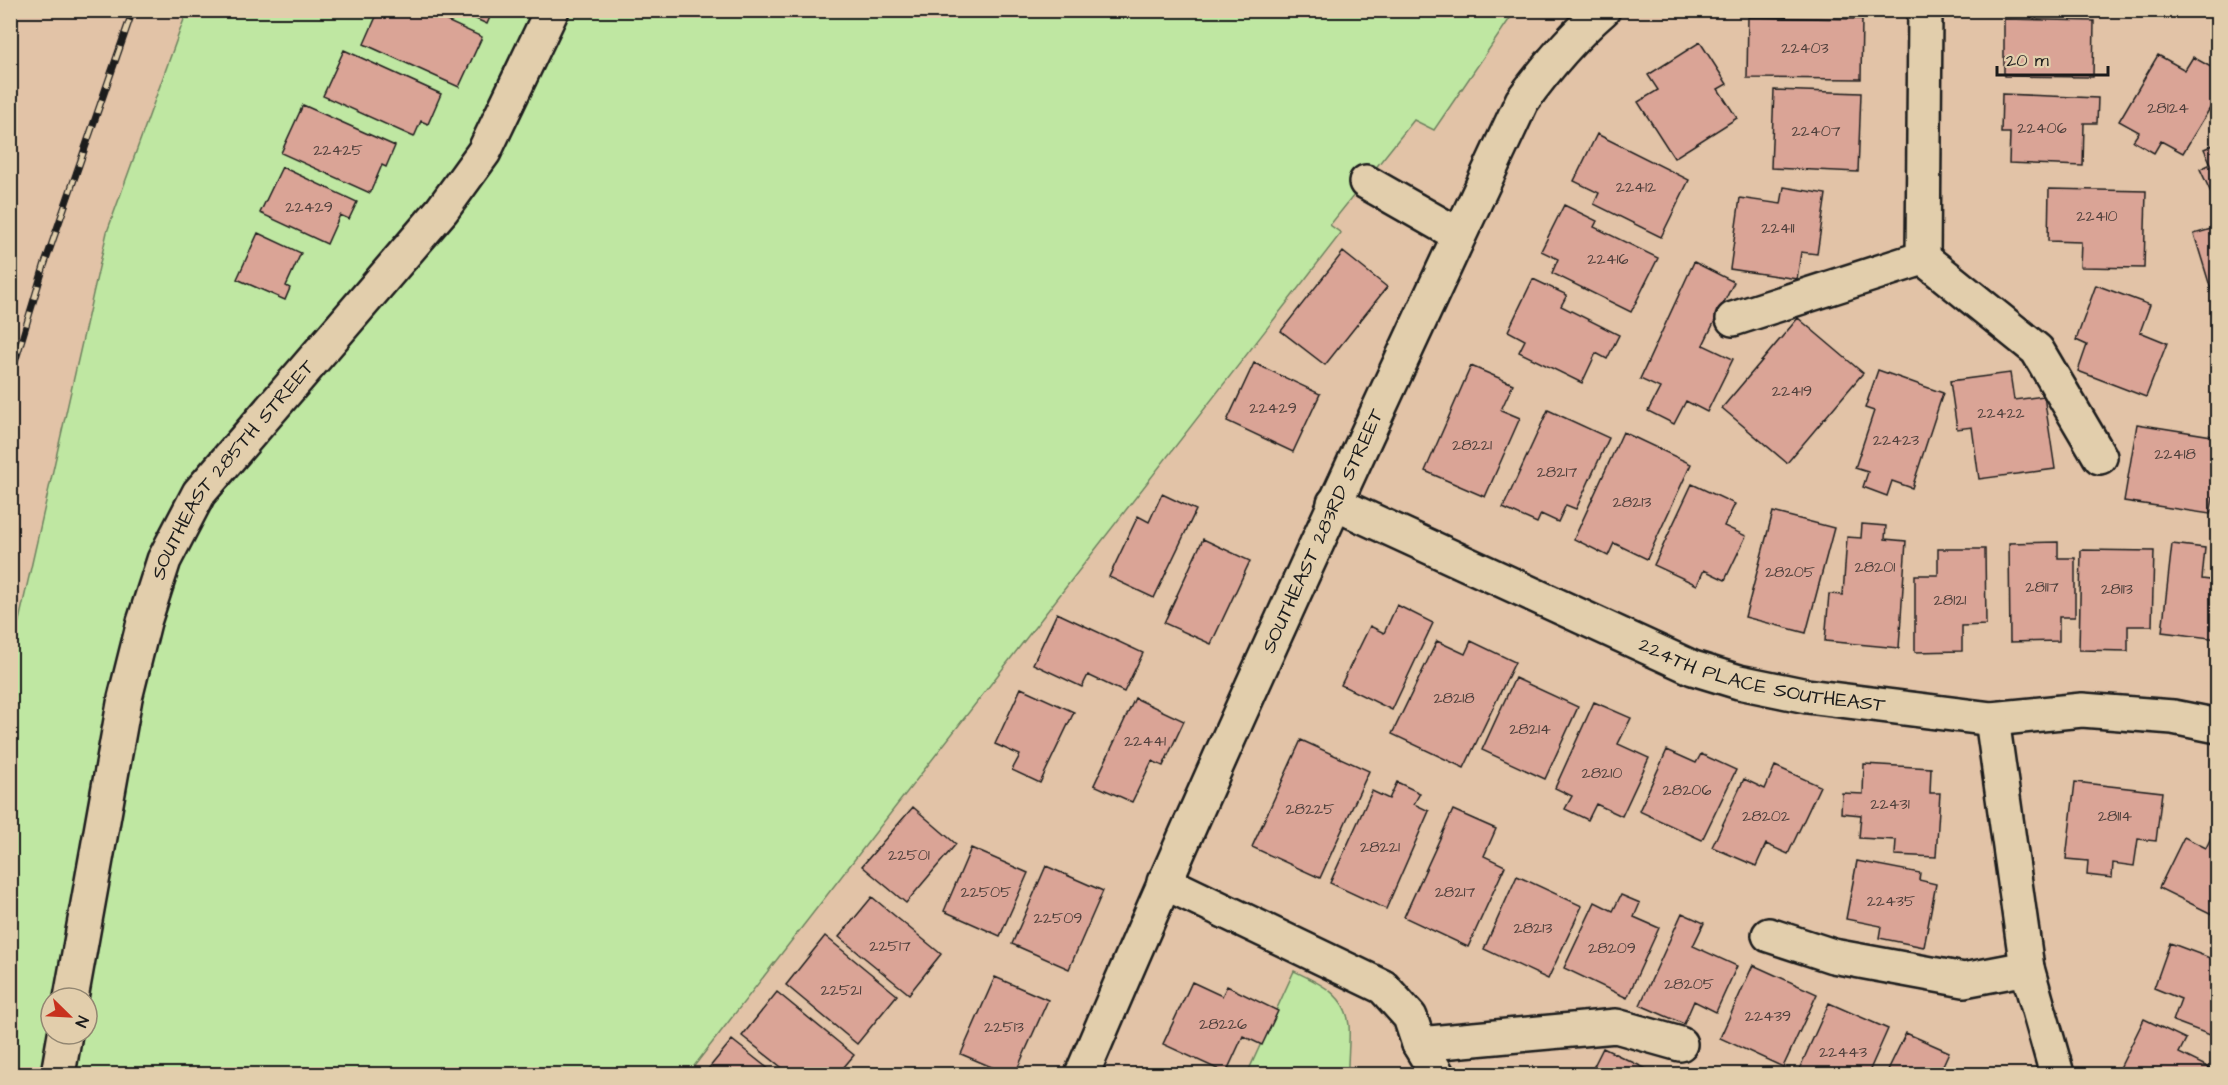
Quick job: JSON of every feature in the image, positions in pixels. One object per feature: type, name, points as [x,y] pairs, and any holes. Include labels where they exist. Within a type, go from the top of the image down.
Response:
[{"type":"street","name":"SOUTHEAST 285TH STREET","points":[[73,986],[125,698],[144,622],[164,560],[199,493],[442,210],[484,152],[552,10]]},
{"type":"street","points":[[1923,258],[1925,10]]},
{"type":"street","name":"SOUTHEAST 283RD STREET","points":[[1082,1074],[1164,882],[1334,503],[1522,101],[1545,69],[1577,34],[1603,11]]},
{"type":"street","points":[[1366,182],[1459,235]]},
{"type":"street","points":[[1733,319],[1923,258]]},
{"type":"street","points":[[1923,258],[2037,350],[2100,457]]},
{"type":"street","name":"224TH PLACE SOUTHEAST","points":[[1334,503],[1692,668],[1738,682],[1807,696],[1992,719],[2082,710],[2173,717],[2217,726]]},
{"type":"street","points":[[1992,719],[2027,968],[2057,1074]]},
{"type":"street","points":[[1164,882],[1383,987],[1410,1017],[1419,1044],[1437,1074]]},
{"type":"street","points":[[1769,936],[1833,956],[1964,980],[2027,968]]},
{"type":"street","points":[[1419,1044],[1616,1026],[1680,1044]]},
{"type":"street","points":[[58,1074],[63,1046]]},
{"type":"green space","points":[[187,11],[1515,11],[1434,130],[1414,120],[1330,225],[1341,233],[688,1074],[11,1074],[11,656],[107,232]]},
{"type":"green space","points":[[1294,971],[1322,985],[1343,1005],[1349,1025],[1348,1068],[1351,1074],[1247,1074]]},
{"type":"building","points":[[379,10],[423,10],[482,37],[459,87],[364,44]]},
{"type":"building","points":[[456,10],[493,10],[487,24]]},
{"type":"building","points":[[1748,17],[1862,19],[1861,79],[1747,78]]},
{"type":"building","points":[[2004,19],[2094,21],[2093,77],[2004,76]]},
{"type":"building","points":[[1700,42],[1727,84],[1718,89],[1737,118],[1674,158],[1638,102],[1658,90],[1648,75]]},
{"type":"building","points":[[344,50],[441,94],[428,124],[421,121],[414,137],[323,96]]},
{"type":"building","points":[[2158,55],[2185,70],[2193,57],[2218,71],[2218,95],[2183,153],[2161,141],[2154,153],[2133,141],[2139,132],[2119,121]]},
{"type":"building","points":[[1774,90],[1861,93],[1858,172],[1771,168]]},
{"type":"building","points":[[2002,94],[2098,98],[2097,123],[2084,123],[2083,166],[2009,163],[2010,133],[2001,133]]},
{"type":"building","points":[[303,105],[395,146],[386,167],[382,165],[370,193],[281,153]]},
{"type":"building","points":[[1597,134],[1689,180],[1661,237],[1594,204],[1599,193],[1574,181]]},
{"type":"building","points":[[2218,143],[2218,197],[2214,199],[2200,169],[2211,164],[2204,149]]},
{"type":"building","points":[[282,167],[357,202],[349,219],[340,215],[327,244],[260,213]]},
{"type":"building","points":[[1784,187],[1826,194],[1817,254],[1801,252],[1797,279],[1730,269],[1740,198],[1781,204]]},
{"type":"building","points":[[2049,189],[2146,191],[2144,268],[2080,267],[2081,242],[2048,241]]},
{"type":"building","points":[[1564,205],[1597,221],[1594,227],[1658,258],[1631,312],[1552,273],[1558,259],[1541,251]]},
{"type":"building","points":[[2218,227],[2218,309],[2217,309],[2194,234]]},
{"type":"building","points":[[258,233],[301,253],[286,286],[290,288],[285,300],[237,279]]},
{"type":"building","points":[[1343,252],[1387,287],[1325,365],[1281,331]]},
{"type":"building","points":[[1694,262],[1734,282],[1703,345],[1733,359],[1707,412],[1686,401],[1674,424],[1648,411],[1660,388],[1640,379]]},
{"type":"building","points":[[1533,279],[1567,295],[1561,306],[1619,335],[1607,359],[1596,353],[1582,383],[1519,352],[1525,340],[1508,331]]},
{"type":"building","points":[[2096,285],[2150,305],[2140,332],[2167,343],[2146,397],[2078,371],[2087,345],[2076,340]]},
{"type":"building","points":[[1798,318],[1863,373],[1787,463],[1722,408]]},
{"type":"building","points":[[1254,363],[1320,394],[1293,452],[1227,421]]},
{"type":"building","points":[[1471,366],[1513,384],[1501,410],[1520,418],[1485,497],[1425,471]]},
{"type":"building","points":[[1878,370],[1943,393],[1912,488],[1892,481],[1887,496],[1863,487],[1868,472],[1855,468],[1874,411],[1865,408]]},
{"type":"building","points":[[2010,373],[2014,400],[2044,396],[2055,469],[1979,479],[1972,427],[1957,429],[1950,381]]},
{"type":"building","points":[[1548,410],[1609,438],[1576,509],[1566,505],[1558,522],[1541,514],[1537,523],[1503,508]]},
{"type":"building","points":[[2137,424],[2218,437],[2218,471],[2210,514],[2124,501]]},
{"type":"building","points":[[1623,432],[1691,464],[1647,559],[1614,543],[1608,556],[1574,539]]},
{"type":"building","points":[[1692,484],[1735,504],[1724,526],[1746,536],[1725,580],[1704,570],[1697,585],[1654,565]]},
{"type":"building","points":[[1162,494],[1196,510],[1154,598],[1109,577],[1138,516],[1149,522]]},
{"type":"building","points":[[1773,512],[1834,528],[1806,633],[1745,617]]},
{"type":"building","points":[[1862,524],[1886,526],[1885,539],[1906,541],[1899,648],[1825,641],[1829,594],[1843,595],[1847,537],[1861,538]]},
{"type":"building","points":[[1203,539],[1250,561],[1211,644],[1164,623]]},
{"type":"building","points":[[2058,542],[2058,558],[2075,558],[2075,617],[2059,617],[2059,641],[2010,642],[2009,543]]},
{"type":"building","points":[[2172,544],[2205,548],[2202,579],[2218,581],[2218,639],[2162,632]]},
{"type":"building","points":[[1938,549],[1985,549],[1986,625],[1962,626],[1962,651],[1915,652],[1915,575],[1938,575]]},
{"type":"building","points":[[2081,550],[2154,551],[2152,626],[2128,626],[2128,651],[2079,650]]},
{"type":"building","points":[[1397,605],[1433,623],[1392,710],[1341,685],[1370,626],[1384,633]]},
{"type":"building","points":[[1057,613],[1143,653],[1124,692],[1088,675],[1082,687],[1033,664]]},
{"type":"building","points":[[1437,641],[1465,654],[1471,641],[1515,662],[1464,768],[1392,734]]},
{"type":"building","points":[[1515,678],[1578,707],[1545,779],[1482,750]]},
{"type":"building","points":[[1021,688],[1074,712],[1040,783],[1012,770],[1020,755],[995,744]]},
{"type":"building","points":[[1135,698],[1184,721],[1163,766],[1152,761],[1132,802],[1094,785]]},
{"type":"building","points":[[1594,702],[1631,718],[1618,744],[1649,758],[1622,816],[1596,804],[1588,820],[1565,809],[1572,796],[1555,788]]},
{"type":"building","points":[[1301,740],[1369,771],[1320,878],[1252,847]]},
{"type":"building","points":[[1667,750],[1696,763],[1701,754],[1736,770],[1702,840],[1639,811]]},
{"type":"building","points":[[1864,764],[1931,768],[1930,793],[1940,793],[1936,857],[1895,855],[1896,840],[1859,838],[1861,815],[1841,813],[1842,793],[1863,794]]},
{"type":"building","points":[[1775,766],[1820,786],[1788,854],[1766,844],[1756,866],[1712,847],[1744,779],[1765,789]]},
{"type":"building","points":[[1397,782],[1420,793],[1414,804],[1429,811],[1386,909],[1330,883],[1372,791],[1389,799]]},
{"type":"building","points":[[2075,782],[2162,792],[2156,841],[2138,839],[2134,866],[2113,863],[2112,878],[2087,875],[2088,861],[2066,859]]},
{"type":"building","points":[[913,807],[956,844],[906,903],[862,866]]},
{"type":"building","points":[[1453,810],[1496,829],[1484,856],[1505,866],[1468,947],[1404,917]]},
{"type":"building","points":[[2218,823],[2218,917],[2159,888],[2184,837],[2206,848]]},
{"type":"building","points":[[971,848],[1028,873],[1000,936],[944,911]]},
{"type":"building","points":[[1857,861],[1920,873],[1919,880],[1936,884],[1924,947],[1879,938],[1881,926],[1846,919]]},
{"type":"building","points":[[1046,866],[1103,891],[1069,969],[1012,944]]},
{"type":"building","points":[[1517,876],[1582,906],[1548,979],[1484,949]]},
{"type":"building","points":[[1621,895],[1640,903],[1634,917],[1659,928],[1627,998],[1564,968],[1595,902],[1613,911]]},
{"type":"building","points":[[872,897],[941,954],[909,994],[839,937]]},
{"type":"building","points":[[1682,913],[1704,923],[1693,946],[1737,966],[1716,1012],[1694,1001],[1684,1024],[1640,1005]]},
{"type":"building","points":[[825,936],[897,995],[857,1044],[786,985]]},
{"type":"building","points":[[2170,943],[2218,961],[2218,1038],[2173,1021],[2181,999],[2154,988]]},
{"type":"building","points":[[1753,965],[1817,994],[1783,1067],[1720,1038]]},
{"type":"building","points":[[995,977],[1048,1000],[1015,1074],[1008,1074],[961,1054]]},
{"type":"building","points":[[1192,982],[1222,996],[1227,986],[1278,1011],[1262,1045],[1243,1036],[1226,1073],[1163,1044]]},
{"type":"building","points":[[777,992],[854,1055],[838,1074],[790,1074],[742,1036]]},
{"type":"building","points":[[1829,1003],[1888,1029],[1868,1074],[1797,1074]]},
{"type":"building","points":[[2144,1019],[2186,1039],[2179,1053],[2218,1074],[2123,1074],[2118,1072]]},
{"type":"building","points":[[1906,1033],[1949,1052],[1939,1074],[1886,1074]]},
{"type":"building","points":[[732,1040],[775,1074],[704,1074]]},
{"type":"building","points":[[1603,1048],[1657,1074],[1590,1074]]},
{"type":"railway","points":[[10,379],[44,266],[133,10]]}]
